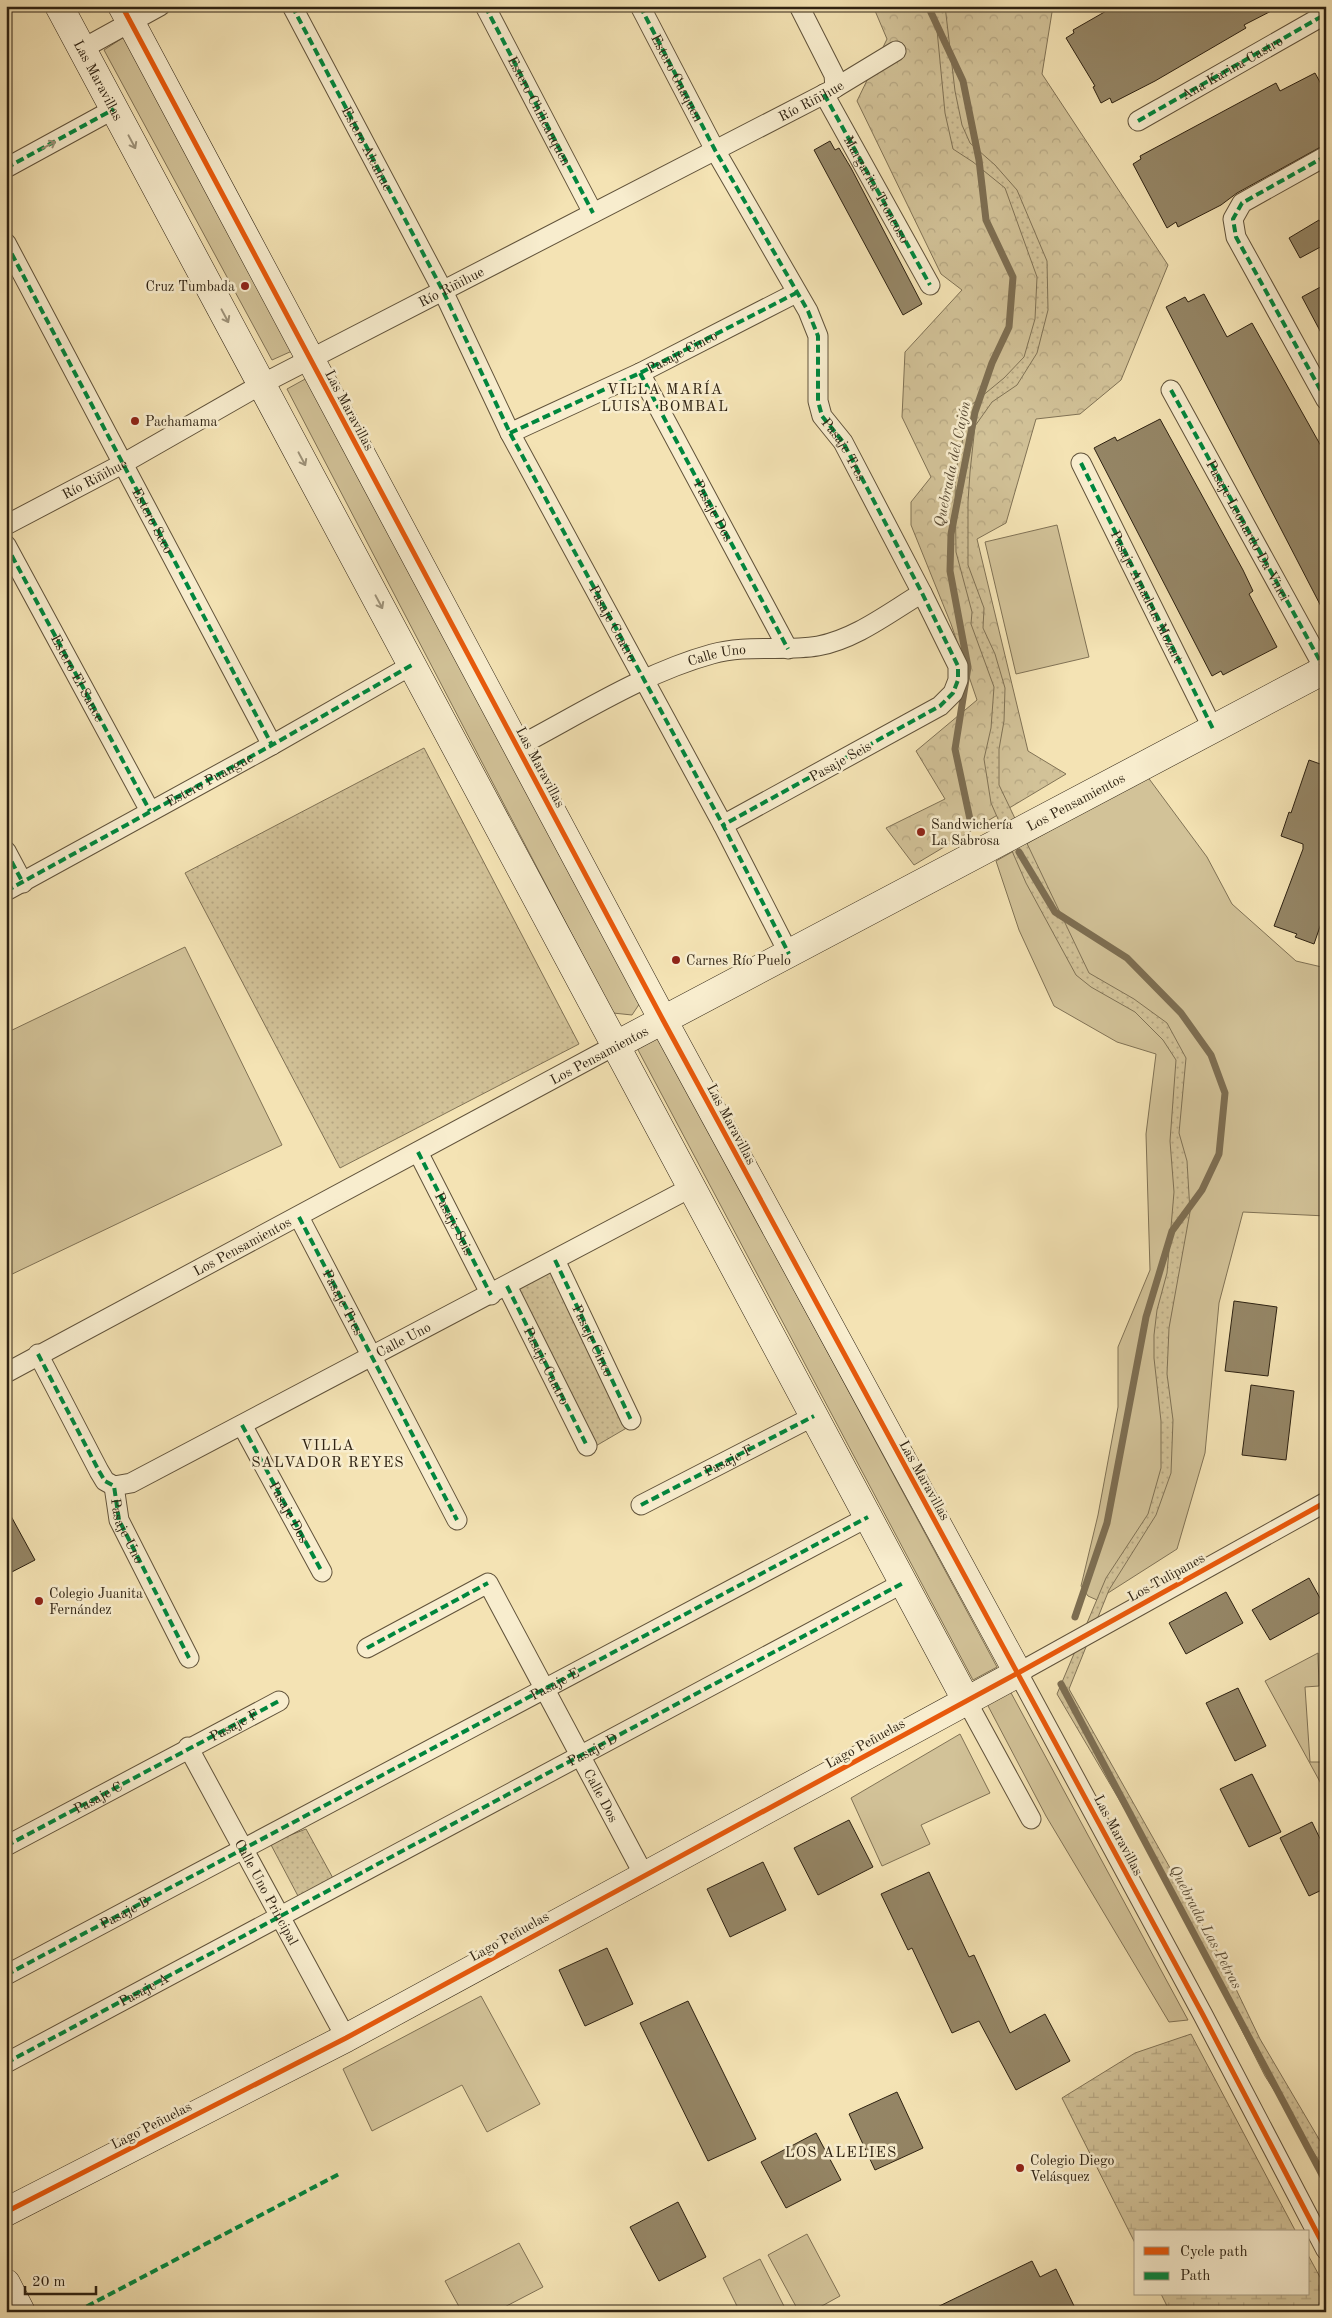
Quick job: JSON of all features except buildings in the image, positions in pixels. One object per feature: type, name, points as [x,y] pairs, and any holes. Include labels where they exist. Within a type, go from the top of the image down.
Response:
[{"type":"street","name":"Las Maravillas","points":[[59,6],[1031,1819]]},
{"type":"street","points":[[82,49],[126,14],[160,6]]},
{"type":"street","name":"Estero Alcahue","points":[[292,6],[443,291]]},
{"type":"street","name":"Estero Chilicauquen","points":[[485,6],[593,213]]},
{"type":"street","name":"Estero Guaquen","points":[[640,6],[715,150]]},
{"type":"street","name":"Margarita Troncoso","points":[[798,6],[834,75],[829,91],[930,285]]},
{"type":"street","name":"Las Maravillas","points":[[126,14],[663,1020],[1199,2006],[1326,2250]]},
{"type":"street","name":"Ana Karina Castro","points":[[1138,121],[1324,14]]},
{"type":"street","name":"Río Riñihue","points":[[6,525],[124,463],[262,384],[829,91],[896,51]]},
{"type":"street","points":[[6,168],[114,109]]},
{"type":"street","name":"Pasaje Tres","points":[[715,150],[808,311],[818,336],[818,402],[822,416],[843,442],[958,666],[958,680],[953,693]]},
{"type":"street","points":[[1326,156],[1242,203],[1233,219],[1236,237],[1326,400]]},
{"type":"street","name":"Estero Seco","points":[[6,243],[272,745]]},
{"type":"street","name":"Pasaje Cuatro","points":[[443,291],[510,433],[723,825],[789,954]]},
{"type":"street","name":"Pasaje Cinco","points":[[510,433],[640,373],[796,292]]},
{"type":"street","name":"Pasaje Dos","points":[[640,373],[788,648]]},
{"type":"street","name":"Pasaje Leonardo Da Vinci","points":[[1171,390],[1325,669]]},
{"type":"street","name":"Pasaje Amadeus Mozart","points":[[1081,463],[1213,729]]},
{"type":"street","name":"Estero El Sauce","points":[[6,545],[150,812]]},
{"type":"street","name":"Calle Uno","points":[[517,747],[644,680],[686,662],[714,653],[740,649],[819,646],[850,636],[922,593]]},
{"type":"street","name":"Estero Puangue","points":[[15,887],[412,665]]},
{"type":"street","name":"Los Pensamientos","points":[[6,1373],[38,1354],[299,1217],[663,1020],[1325,669]]},
{"type":"street","name":"Pasaje Seis","points":[[723,825],[940,706],[953,693]]},
{"type":"street","points":[[6,851],[15,887]]},
{"type":"street","name":"Pasaje Seis","points":[[418,1152],[499,1290]]},
{"type":"street","name":"Calle Uno","points":[[114,1486],[131,1484],[692,1187]]},
{"type":"street","name":"Pasaje Tres","points":[[299,1217],[457,1520]]},
{"type":"street","name":"Pasaje Cinco","points":[[555,1260],[631,1420]]},
{"type":"street","name":"Pasaje Cuatro","points":[[499,1290],[587,1446]]},
{"type":"street","name":"Pasaje Uno","points":[[38,1354],[99,1471],[105,1481],[114,1486],[119,1520],[189,1658]]},
{"type":"street","name":"Pasaje F","points":[[641,1506],[814,1416]]},
{"type":"street","name":"Pasaje Dos","points":[[242,1425],[322,1572]]},
{"type":"street","name":"Los Tulipanes","points":[[1018,1673],[1326,1502]]},
{"type":"street","name":"Pasaje E","points":[[242,1848],[868,1517]]},
{"type":"street","name":"Calle Dos","points":[[367,1648],[488,1583],[644,1875]]},
{"type":"street","name":"Pasaje D","points":[[280,1915],[903,1583]]},
{"type":"street","name":"Lago Peñuelas","points":[[6,2212],[346,2038],[1018,1673]]},
{"type":"street","name":"Pasaje F","points":[[188,1747],[279,1701]]},
{"type":"street","name":"Calle Uno Principal","points":[[188,1747],[346,2038]]},
{"type":"street","name":"Pasaje C","points":[[6,1846],[188,1747]]},
{"type":"street","name":"Pasaje B","points":[[6,1975],[242,1848]]},
{"type":"street","name":"Pasaje A","points":[[6,2062],[280,1915]]},
{"type":"street","points":[[6,2283],[21,2312]]},
{"type":"green space","points":[[873,6],[1053,6],[1042,74],[1168,265],[1121,380],[1080,414],[1036,419],[1006,523],[977,539],[1028,751],[1066,774],[914,865],[886,828],[945,799],[916,751],[977,700],[951,624],[911,525],[911,502],[931,477],[902,417],[905,352],[962,290],[941,274],[857,101],[887,39]]},
{"type":"green space","points":[[930,6],[945,6],[955,91],[962,125],[970,143],[995,165],[1017,190],[1047,261],[1048,310],[1037,353],[1017,385],[992,402],[975,426],[970,472],[968,565],[984,608],[983,628],[995,654],[1005,688],[1004,721],[999,749],[999,785],[1089,973],[1134,999],[1167,1023],[1186,1058],[1179,1133],[1187,1161],[1190,1212],[1169,1328],[1167,1374],[1173,1420],[1171,1473],[1156,1515],[1109,1590],[1069,1689],[1222,1960],[1260,2039],[1326,2151],[1326,2172],[1265,2076],[1163,1874],[1057,1694],[1106,1578],[1148,1514],[1161,1468],[1161,1421],[1154,1358],[1154,1335],[1157,1310],[1167,1273],[1174,1192],[1170,1141],[1176,1060],[1163,1040],[1135,1012],[1091,987],[1076,975],[1026,883],[991,803],[984,759],[991,728],[994,687],[971,624],[972,612],[956,552],[955,475],[970,406],[1004,378],[1024,357],[1035,319],[1037,277],[1005,188],[973,162],[953,149],[945,113],[937,30]]},
{"type":"green space","points":[[124,37],[292,351],[272,360],[104,50]]},
{"type":"green space","points":[[307,378],[640,1003],[632,1015],[613,1013],[287,389]]},
{"type":"green space","points":[[1057,525],[1089,657],[1016,674],[985,542]]},
{"type":"green space","points":[[424,748],[579,1044],[340,1168],[185,873]]},
{"type":"green space","points":[[1147,776],[1207,857],[1232,904],[1296,961],[1326,968],[1326,1216],[1243,1212],[1219,1303],[1205,1453],[1177,1549],[1097,1600],[1088,1596],[1081,1586],[1098,1515],[1118,1407],[1118,1347],[1150,1270],[1146,1134],[1156,1054],[1117,1042],[1054,1006],[1019,930],[996,861]]},
{"type":"green space","points":[[185,947],[282,1145],[6,1277],[6,1033]]},
{"type":"green space","points":[[658,1037],[997,1667],[973,1680],[637,1048]]},
{"type":"green space","points":[[552,1266],[630,1426],[594,1447],[512,1288]]},
{"type":"green space","points":[[1318,1653],[1319,1686],[1305,1687],[1310,1762],[1323,1762],[1325,1791],[1265,1681]]},
{"type":"green space","points":[[1010,1691],[1188,2020],[1169,2022],[1046,1816],[987,1704]]},
{"type":"green space","points":[[960,1734],[990,1793],[921,1825],[930,1844],[882,1866],[851,1798]]},
{"type":"green space","points":[[306,1829],[334,1880],[298,1896],[270,1843]]},
{"type":"green space","points":[[481,1996],[540,2104],[487,2132],[462,2085],[372,2131],[343,2069]]},
{"type":"green space","points":[[1191,2034],[1295,2230],[1134,2230],[1134,2241],[1062,2098],[1135,2053]]},
{"type":"green space","points":[[807,2234],[840,2296],[811,2312],[799,2312],[768,2255]]},
{"type":"green space","points":[[519,2243],[543,2287],[495,2312],[462,2312],[445,2281]]},
{"type":"green space","points":[[760,2259],[787,2312],[740,2312],[723,2278]]},
{"type":"green space","points":[[1310,2259],[1326,2288],[1326,2312],[1170,2312],[1162,2296],[1310,2296]]},
{"type":"waterway","name":"Quebrada del Cajón","points":[[928,6],[963,81],[979,160],[986,220],[1013,277],[1009,327],[992,363],[975,412],[951,534],[950,571],[968,667],[955,749],[971,824]]},
{"type":"waterway","points":[[1019,852],[1055,912],[1127,958],[1181,1013],[1211,1055],[1225,1093],[1219,1154],[1202,1190],[1172,1231],[1146,1317],[1107,1523],[1075,1617]]},
{"type":"waterway","name":"Quebrada Las Petras","points":[[1061,1684],[1326,2182]]},
{"type":"marked path","points":[[292,6],[443,291],[510,433],[723,825],[789,954]]},
{"type":"marked path","points":[[485,6],[593,213]]},
{"type":"marked path","points":[[640,6],[715,150],[808,311],[818,336],[818,401],[822,416],[843,442],[958,666],[958,680],[953,693],[940,706],[723,825]]},
{"type":"marked path","points":[[1138,121],[1326,14]]},
{"type":"marked path","points":[[824,94],[930,285]]},
{"type":"marked path","points":[[6,168],[114,109]]},
{"type":"marked path","points":[[1326,156],[1242,203],[1233,219],[1236,237],[1326,400]]},
{"type":"marked path","points":[[6,243],[272,745]]},
{"type":"marked path","points":[[510,433],[640,373],[796,293]]},
{"type":"marked path","points":[[640,373],[788,649]]},
{"type":"marked path","points":[[1171,390],[1325,670]]},
{"type":"marked path","points":[[1081,463],[1213,729]]},
{"type":"marked path","points":[[6,545],[150,811]]},
{"type":"marked path","points":[[6,891],[272,745],[412,665]]},
{"type":"marked path","points":[[6,851],[23,883]]},
{"type":"marked path","points":[[418,1152],[491,1295]]},
{"type":"marked path","points":[[299,1217],[457,1520]]},
{"type":"marked path","points":[[555,1260],[631,1420]]},
{"type":"marked path","points":[[507,1286],[587,1446]]},
{"type":"marked path","points":[[38,1354],[99,1471],[105,1481],[114,1486],[119,1520],[189,1658]]},
{"type":"marked path","points":[[641,1505],[814,1416]]},
{"type":"marked path","points":[[242,1425],[322,1572]]},
{"type":"marked path","points":[[6,1975],[868,1517]]},
{"type":"marked path","points":[[367,1648],[488,1583]]},
{"type":"marked path","points":[[6,2063],[903,1583]]},
{"type":"marked path","points":[[6,1846],[279,1701]]},
{"type":"marked path","points":[[76,2312],[339,2174]]},
{"type":"cycle path","points":[[122,6],[663,1020],[1203,2015],[1326,2250]]},
{"type":"cycle path","points":[[6,2212],[346,2038],[1018,1673],[1326,1502]]},
{"type":"place","name":"Cruz Tumbada","points":[[245,286]]},
{"type":"place","name":"Pachamama","points":[[135,421]]},
{"type":"place","name":"Sandwichería La Sabrosa","points":[[921,832]]},
{"type":"place","name":"Carnes Río Puelo","points":[[676,960]]},
{"type":"place","name":"Colegio Juanita Fernández","points":[[39,1601]]},
{"type":"place","name":"Colegio Diego Velásquez","points":[[1020,2168]]},
{"type":"district","name":"VILLA MARÍA LUISA BOMBAL","points":[[665,398]]},
{"type":"district","name":"VILLA SALVADOR REYES","points":[[328,1454]]},
{"type":"district","name":"LOS ALELIES","points":[[841,2152]]}]
